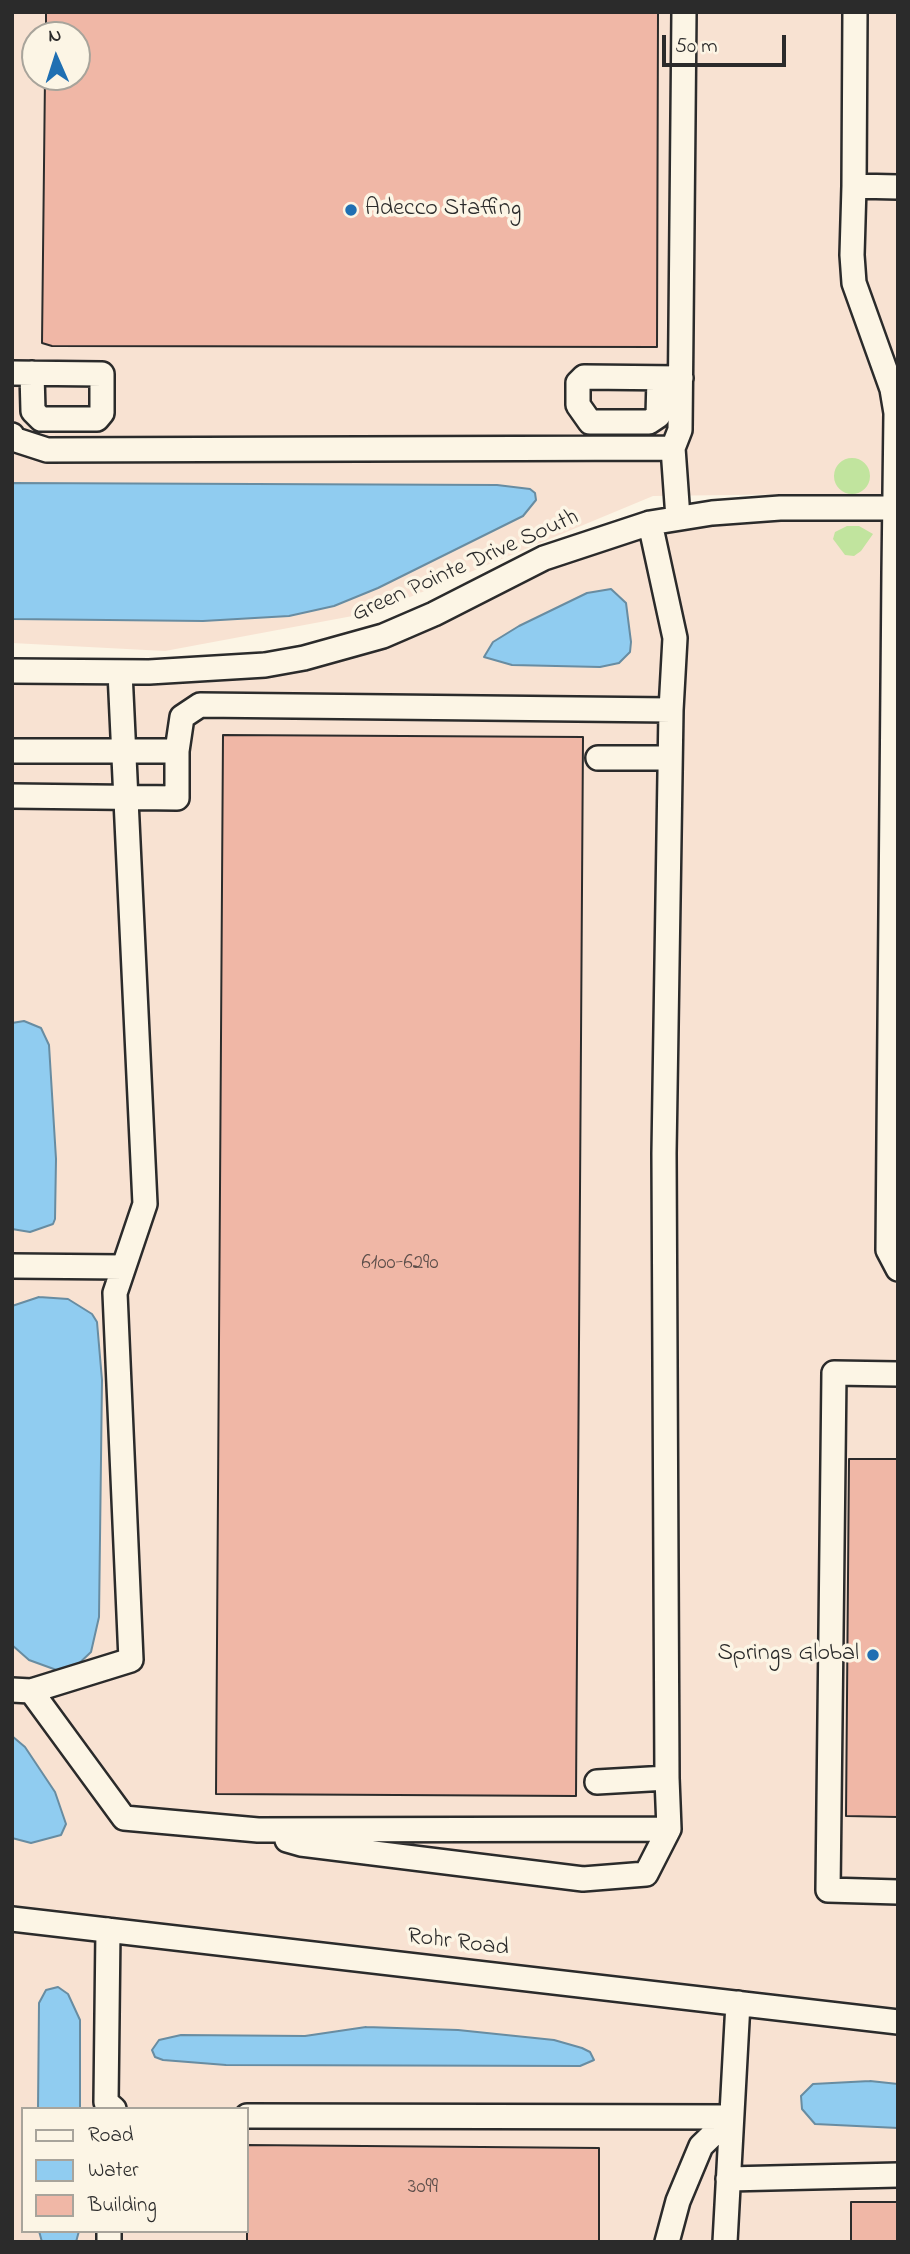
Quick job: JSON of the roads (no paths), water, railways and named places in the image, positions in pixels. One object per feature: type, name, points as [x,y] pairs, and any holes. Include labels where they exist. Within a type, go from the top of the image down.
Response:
[{"type":"street","points":[[678,518],[673,448],[680,430],[670,378],[684,12]]},
{"type":"street","points":[[855,12],[854,283],[892,389],[896,412],[888,1250],[898,1269]]},
{"type":"street","points":[[853,186],[898,187]]},
{"type":"street","points":[[12,438],[47,450],[673,448]]},
{"type":"street","name":"Green Pointe Drive South","points":[[12,671],[121,672],[265,665],[344,648],[383,636],[434,614],[544,558],[650,523],[780,508],[896,508]]},
{"type":"street","points":[[258,1830],[301,1844],[583,1879],[646,1874],[669,1829],[664,1153],[671,710],[676,638],[650,523]]},
{"type":"street","points":[[121,672],[145,1204],[115,1293],[131,1660],[97,1673],[22,1690],[124,1818],[258,1830],[669,1829]]},
{"type":"street","points":[[12,796],[177,798],[177,751],[182,718],[200,705],[671,710]]},
{"type":"street","points":[[12,751],[177,751]]},
{"type":"street","points":[[598,758],[670,758]]},
{"type":"street","points":[[12,1266],[123,1267]]},
{"type":"street","points":[[898,1374],[834,1373],[828,1890],[898,1892]]},
{"type":"street","points":[[597,1782],[667,1778]]},
{"type":"street","name":"Rohr Road","points":[[12,1919],[898,2022]]},
{"type":"street","points":[[108,1930],[109,2106]]},
{"type":"street","points":[[725,2242],[738,2003]]},
{"type":"street","points":[[248,2116],[732,2117]]},
{"type":"street","points":[[667,2242],[678,2201],[701,2146],[732,2117]]},
{"type":"street","points":[[728,2179],[898,2175]]},
{"type":"water","points":[[12,483],[497,485],[530,489],[535,493],[536,500],[523,516],[378,588],[334,606],[289,616],[203,621],[12,619]]},
{"type":"water","points":[[611,589],[626,603],[631,642],[630,652],[619,663],[600,667],[512,665],[484,657],[493,642],[519,626],[587,593]]},
{"type":"water","points":[[24,1021],[41,1028],[49,1045],[56,1159],[55,1219],[53,1224],[30,1232],[12,1229],[12,1023]]},
{"type":"water","points":[[39,1297],[68,1299],[92,1314],[97,1322],[102,1380],[99,1617],[91,1652],[72,1670],[62,1672],[29,1660],[12,1645],[12,1306]]},
{"type":"water","points":[[12,1736],[25,1747],[55,1792],[66,1824],[61,1835],[31,1843],[12,1838]]},
{"type":"water","points":[[58,1987],[68,1994],[80,2020],[80,2107],[38,2107],[39,2003],[46,1990]]},
{"type":"water","points":[[366,2027],[458,2030],[554,2040],[590,2052],[594,2060],[580,2066],[226,2065],[163,2060],[155,2057],[152,2050],[159,2040],[181,2035],[305,2036]]},
{"type":"water","points":[[870,2081],[898,2084],[898,2128],[815,2124],[802,2109],[801,2096],[813,2084]]},
{"type":"water","points":[[40,2233],[78,2233],[76,2242],[42,2242]]},
{"type":"place","name":"Adecco Staffing","points":[[351,210]]},
{"type":"place","name":"Springs Global","points":[[873,1655]]}]
